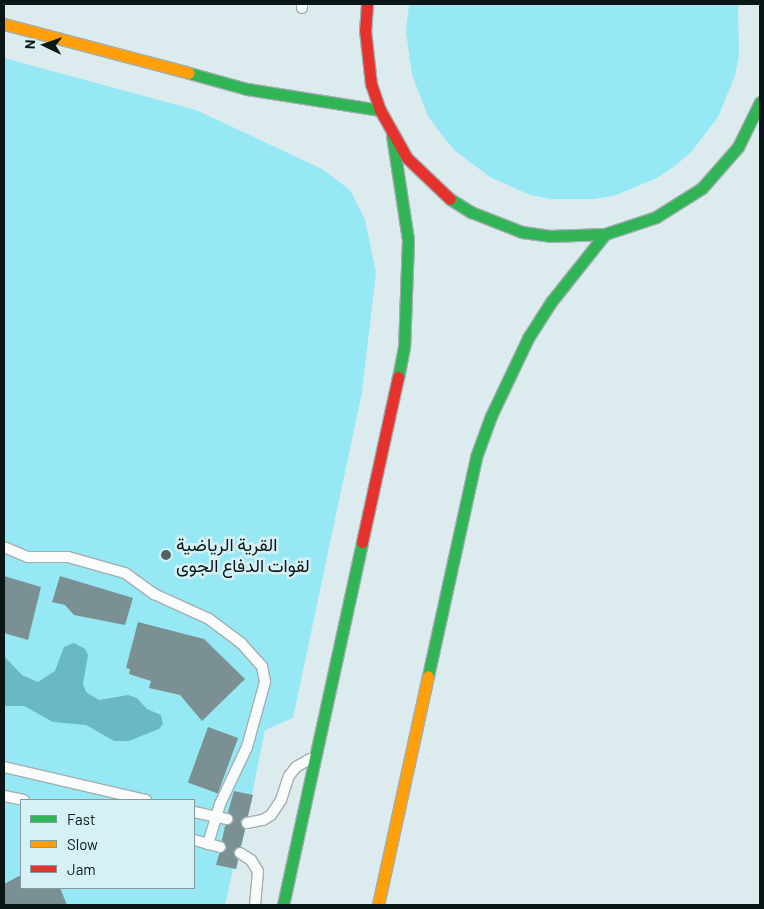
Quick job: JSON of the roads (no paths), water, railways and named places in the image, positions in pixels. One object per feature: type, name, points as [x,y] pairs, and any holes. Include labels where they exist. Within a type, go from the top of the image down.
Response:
[{"type":"street","points":[[367,4],[367,57],[380,110],[392,134],[426,178],[447,196],[479,216],[522,232],[550,236],[605,234],[656,217],[702,188],[738,147],[760,102]]},
{"type":"street","points":[[4,24],[248,89],[380,110]]},
{"type":"street","points":[[283,905],[404,347],[408,240],[392,134]]},
{"type":"street","points":[[378,905],[464,508],[479,449],[508,376],[528,338],[551,302],[605,234]]},
{"type":"lane","points":[[4,547],[28,557],[68,557],[125,573],[154,594],[209,619],[242,643],[258,661],[264,672],[265,682],[242,759],[215,817],[208,844]]},
{"type":"lane","points":[[247,823],[263,820],[271,815],[296,767],[316,757]]},
{"type":"lane","points":[[4,767],[142,799]]},
{"type":"lane","points":[[4,796],[20,799]]},
{"type":"lane","points":[[195,812],[226,818]]},
{"type":"lane","points":[[195,840],[220,847]]},
{"type":"lane","points":[[240,853],[251,860],[258,871],[255,905]]},
{"type":"place","name":"القرية الرياضية لقوات الدفاع الجوى","points":[[166,555]]}]
